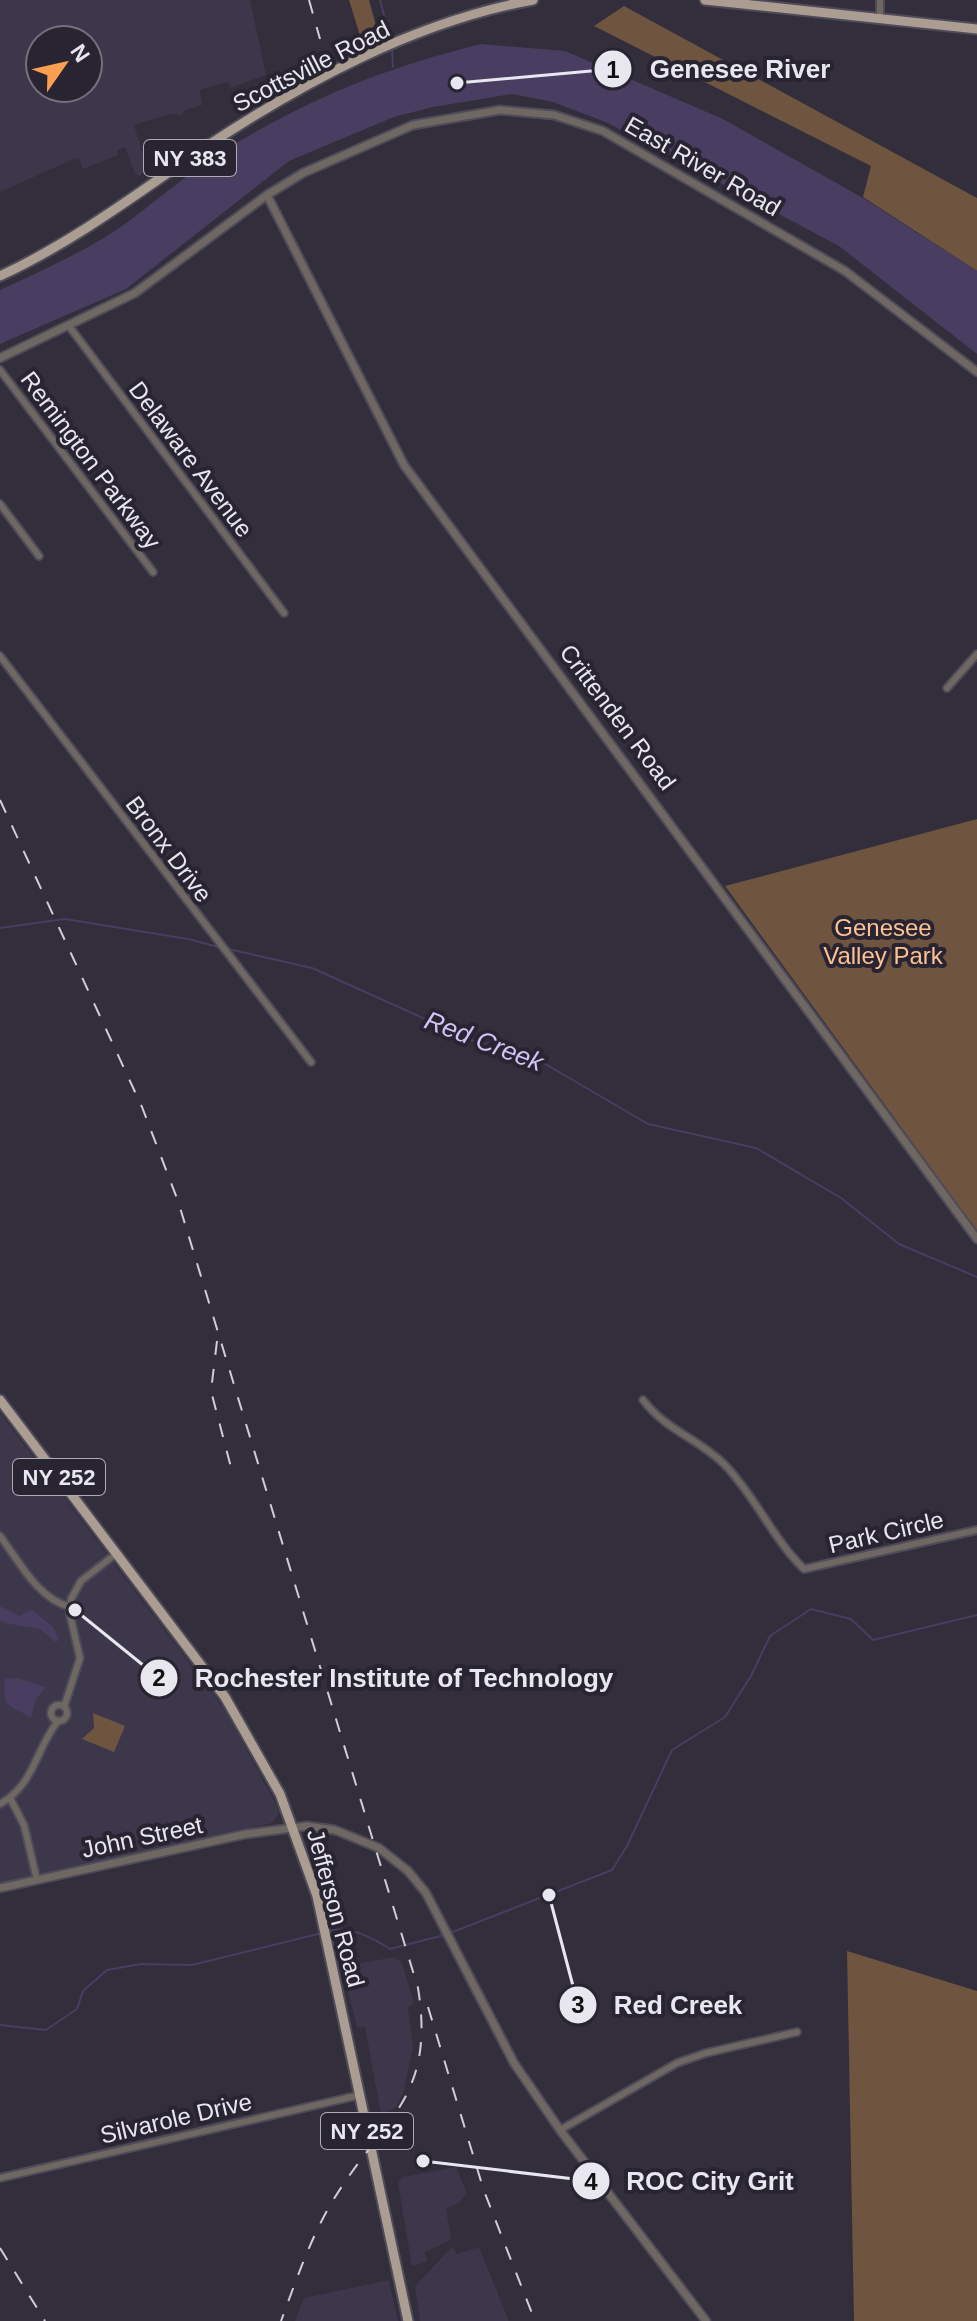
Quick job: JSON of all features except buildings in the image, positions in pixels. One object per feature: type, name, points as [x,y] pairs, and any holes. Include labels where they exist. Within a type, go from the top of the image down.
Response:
[{"type":"main road","name":"Scottsville Road","points":[[0,276],[82,232],[246,121],[384,49],[476,13],[533,0]]},
{"type":"main road","points":[[705,0],[977,29]]},
{"type":"main road","name":"Jefferson Road","points":[[0,1400],[234,1710],[271,1776],[294,1827],[324,1924],[408,2321]]},
{"type":"street","points":[[880,0],[880,19]]},
{"type":"street","name":"East River Road","points":[[0,358],[135,293],[267,195],[340,155],[413,125],[500,110],[554,115],[603,131],[845,271],[977,372]]},
{"type":"street","name":"Crittenden Road","points":[[267,195],[385,433],[404,465],[977,1239]]},
{"type":"street","name":"Delaware Avenue","points":[[69,326],[284,613]]},
{"type":"street","name":"Remington Parkway","points":[[0,370],[153,572]]},
{"type":"street","points":[[0,504],[39,556]]},
{"type":"street","points":[[947,688],[977,654]]},
{"type":"street","name":"Bronx Drive","points":[[0,656],[311,1062]]},
{"type":"street","name":"Park Circle","points":[[643,1400],[662,1422],[711,1452],[727,1468],[804,1569],[977,1530]]},
{"type":"street","points":[[0,1536],[43,1593],[53,1601],[70,1607]]},
{"type":"street","points":[[56,1720],[66,1715],[63,1704],[80,1658],[70,1607],[81,1581],[117,1553]]},
{"type":"street","points":[[0,1804],[10,1798],[31,1775],[56,1720],[52,1709],[63,1704]]},
{"type":"street","points":[[10,1798],[24,1825],[37,1880]]},
{"type":"street","name":"John Street","points":[[0,1888],[294,1827],[335,1830],[379,1848],[414,1878],[453,1944],[503,2045],[560,2130],[706,2321]]},
{"type":"street","points":[[560,2130],[685,2060],[797,2032]]},
{"type":"street","name":"Silvarole Drive","points":[[0,2178],[360,2095]]},
{"type":"shaded area","points":[[0,0],[250,0],[266,75],[230,88],[228,82],[200,90],[202,105],[183,111],[183,115],[171,114],[134,125],[147,167],[140,176],[135,174],[125,147],[117,150],[118,155],[83,169],[79,158],[0,192]]},
{"type":"shaded area","points":[[481,44],[565,51],[723,119],[863,198],[977,271],[977,354],[839,246],[608,123],[553,102],[512,94],[394,117],[289,161],[126,289],[0,344],[0,290],[99,241],[210,160],[298,110],[385,72]]},
{"type":"shaded area","points":[[0,1413],[225,1710],[277,1806],[279,1814],[272,1823],[0,1883]]},
{"type":"shaded area","points":[[0,1606],[19,1616],[32,1610],[53,1627],[59,1640],[55,1642],[40,1629],[4,1623],[0,1620]]},
{"type":"shaded area","points":[[17,1678],[46,1687],[36,1699],[31,1718],[10,1706],[5,1697],[5,1679]]},
{"type":"shaded area","points":[[395,1957],[402,1963],[414,2003],[408,2008],[413,2047],[404,2091],[396,2107],[381,2115],[365,2027],[357,2028],[346,1982],[350,1965]]},
{"type":"shaded area","points":[[456,2167],[467,2193],[459,2203],[446,2208],[451,2240],[425,2252],[427,2262],[412,2266],[398,2182],[403,2177]]},
{"type":"shaded area","points":[[452,2247],[457,2254],[479,2247],[509,2321],[420,2321],[415,2286]]},
{"type":"shaded area","points":[[389,2280],[398,2321],[295,2321],[304,2298]]},
{"type":"green space","points":[[349,0],[369,0],[378,33],[362,42]]},
{"type":"green space","points":[[624,6],[977,198],[977,271],[863,197],[871,166],[594,26]]},
{"type":"green space","name":"Genesee Valley Park","points":[[977,819],[977,1231],[725,886]]},
{"type":"green space","points":[[93,1713],[125,1726],[114,1752],[82,1739],[94,1728]]},
{"type":"green space","points":[[847,1951],[977,1991],[977,2321],[854,2321]]},
{"type":"waterway","points":[[380,0],[391,41]]},
{"type":"waterway","points":[[392,48],[393,67]]},
{"type":"waterway","name":"Red Creek","points":[[0,928],[65,919],[188,939],[222,948]]},
{"type":"waterway","name":"Red Creek","points":[[228,949],[312,968],[474,1041],[530,1055],[648,1124],[756,1148],[841,1198],[899,1244],[977,1277]]},
{"type":"waterway","name":"Red Creek","points":[[450,1933],[612,1870],[627,1846],[672,1750],[725,1717],[751,1676],[770,1636],[811,1609],[851,1619],[873,1640],[977,1615]]},
{"type":"waterway","name":"Red Creek","points":[[329,1931],[353,1931],[390,1949],[444,1935]]},
{"type":"waterway","name":"Red Creek","points":[[0,2025],[46,2030],[77,2009],[83,1991],[107,1970],[141,1964],[192,1965],[322,1933]]},
{"type":"railway","points":[[309,0],[320,39]]},
{"type":"railway","points":[[0,800],[142,1107],[178,1201],[418,1988],[422,2026],[419,2057],[412,2083],[400,2106],[324,2216],[281,2321]]},
{"type":"railway","points":[[217,1341],[211,1391],[233,1475]]},
{"type":"railway","points":[[428,2007],[484,2191],[535,2321]]},
{"type":"railway","points":[[0,2248],[45,2321]]},
{"type":"place","name":"Genesee River","points":[[457,83]]},
{"type":"place","name":"Rochester Institute of Technology","points":[[75,1610]]},
{"type":"place","name":"Red Creek","points":[[549,1895]]},
{"type":"place","name":"ROC City Grit","points":[[423,2161]]}]
